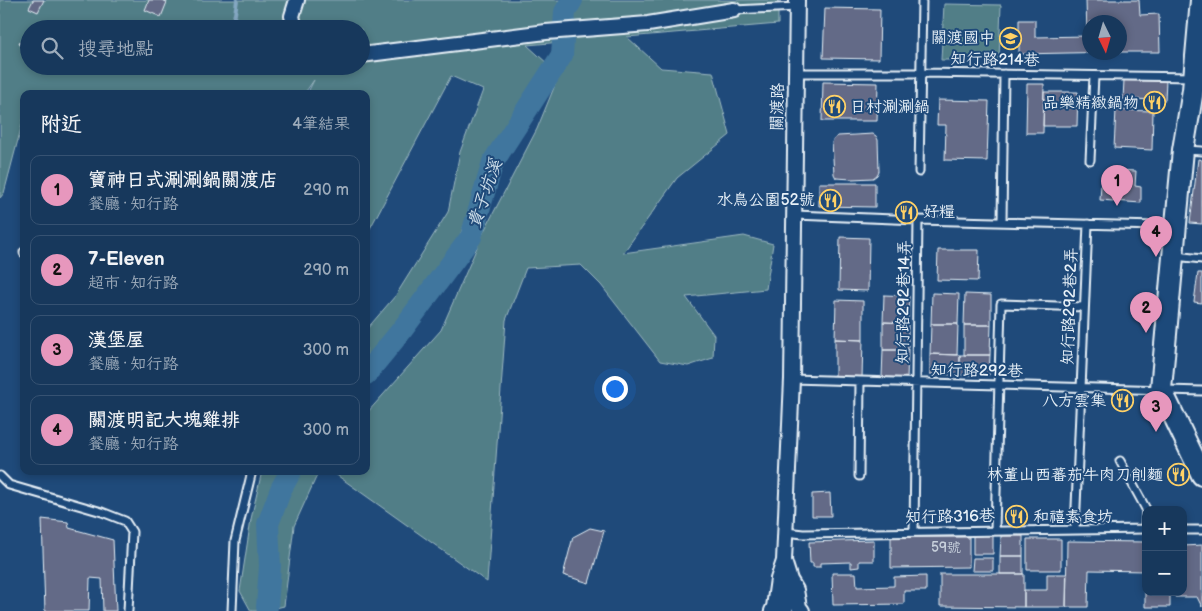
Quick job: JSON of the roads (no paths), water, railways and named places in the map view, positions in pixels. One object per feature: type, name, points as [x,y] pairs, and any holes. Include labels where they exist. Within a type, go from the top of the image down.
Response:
[{"type":"street","points":[[293,20],[292,16],[297,0]]},
{"type":"street","points":[[1201,0],[1193,150],[1175,228],[1161,389],[1202,475]]},
{"type":"street","name":"關渡路","points":[[784,561],[792,379],[797,4]]},
{"type":"street","points":[[370,54],[512,37],[648,24],[734,10]]},
{"type":"street","points":[[784,561],[802,611]]},
{"type":"street","points":[[772,611],[778,579],[784,561]]},
{"type":"street","points":[[785,611],[785,589],[790,580]]},
{"type":"lane","points":[[919,172],[922,0]]},
{"type":"lane","points":[[734,10],[797,4]]},
{"type":"lane","name":"知行路214巷","points":[[796,73],[1004,74],[1196,81]]},
{"type":"lane","points":[[1002,221],[1004,74]]},
{"type":"lane","points":[[1090,160],[1094,76]]},
{"type":"lane","points":[[795,215],[1175,228]]},
{"type":"lane","name":"知行路292巷14弄","points":[[914,531],[918,220]]},
{"type":"lane","name":"知行路292巷2弄","points":[[1075,530],[1088,224]]},
{"type":"lane","points":[[1172,256],[1202,259]]},
{"type":"lane","points":[[996,530],[1001,304],[1084,307]]},
{"type":"lane","name":"知行路292巷","points":[[792,379],[1080,389],[1202,391]]},
{"type":"lane","points":[[859,476],[860,381]]},
{"type":"lane","points":[[1120,461],[1144,506]]},
{"type":"lane","points":[[232,611],[236,541],[251,475]]},
{"type":"lane","points":[[0,476],[9,486],[102,512],[125,521],[132,532],[128,611]]},
{"type":"lane","name":"知行路316巷","points":[[786,532],[803,534],[1142,529]]},
{"type":"lane","points":[[1187,530],[1202,530]]},
{"type":"waterway","points":[[233,20],[237,0]]},
{"type":"waterway","name":"貴子坑溪","points":[[370,369],[402,330],[471,237],[493,162],[562,55],[565,12],[572,0]]},
{"type":"waterway","name":"貴子坑溪","points":[[267,607],[270,566],[268,524],[281,489],[289,475]]},
{"type":"place","name":"關渡國中","points":[[1011,38]]},
{"type":"place","name":"品樂精緻鍋物","points":[[1155,103]]},
{"type":"place","name":"日村涮涮鍋","points":[[834,107]]},
{"type":"place","name":"水鳥公園52號","points":[[831,200]]},
{"type":"place","name":"寶神日式涮涮鍋關渡店","points":[[1117,206]]},
{"type":"place","name":"好糧","points":[[907,212]]},
{"type":"place","name":"關渡明記大塊雞排","points":[[1156,257]]},
{"type":"place","name":"7-Eleven","points":[[1146,333]]},
{"type":"place","name":"八方雲集","points":[[1122,401]]},
{"type":"place","name":"漢堡屋","points":[[1156,432]]},
{"type":"place","name":"林董山西蕃茄牛肉刀削麵","points":[[1179,475]]},
{"type":"place","name":"和禧素食坊","points":[[1017,517]]}]
